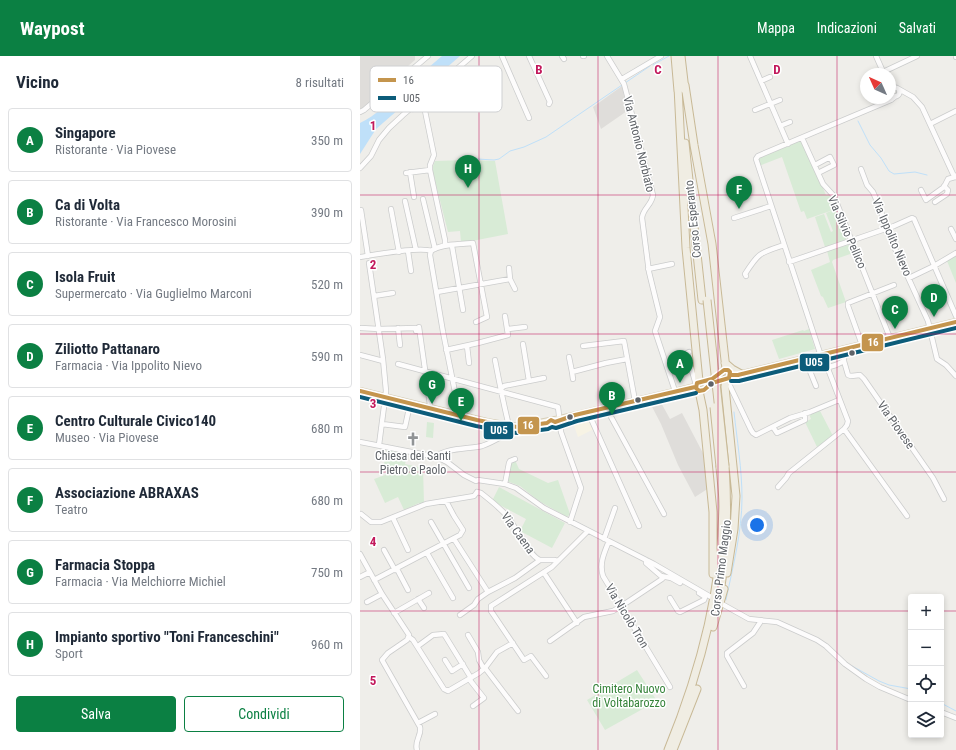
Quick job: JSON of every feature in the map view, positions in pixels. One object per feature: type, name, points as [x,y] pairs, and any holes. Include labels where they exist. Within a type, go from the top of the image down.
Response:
[{"type":"highway","name":"Corso Esperanto","points":[[675,56],[681,86],[691,158],[713,380]]},
{"type":"highway","name":"Corso Esperanto","points":[[681,56],[681,86]]},
{"type":"highway","points":[[681,86],[694,145],[712,244],[727,371],[725,387],[735,479],[736,512],[729,563],[720,605],[711,627]]},
{"type":"highway","points":[[681,86],[686,248],[697,386],[703,410],[713,512],[713,591],[711,627]]},
{"type":"highway","points":[[727,371],[732,369],[741,374]]},
{"type":"highway","name":"Corso Primo Maggio","points":[[673,750],[693,700],[706,657],[719,562],[725,506],[720,467],[713,380]]},
{"type":"highway","name":"Corso Primo Maggio","points":[[668,750],[694,681],[711,627]]},
{"type":"main road","points":[[360,391],[458,416],[510,427],[524,426],[560,419],[697,386],[718,376],[722,371],[727,371],[738,375],[956,322]]},
{"type":"main road","points":[[697,386],[704,390],[710,384],[721,380],[727,371]]},
{"type":"street","points":[[416,66],[428,56]]},
{"type":"street","points":[[460,66],[472,56]]},
{"type":"street","points":[[502,56],[529,118]]},
{"type":"street","points":[[529,56],[550,102],[549,104]]},
{"type":"street","name":"Via Antonio Norbiato","points":[[607,56],[622,80],[653,195],[651,203],[642,214],[648,270],[660,317],[655,331],[675,391]]},
{"type":"street","name":"Via Antonio Norbiato","points":[[622,80],[661,56]]},
{"type":"street","points":[[876,56],[881,68]]},
{"type":"street","points":[[893,68],[917,56]]},
{"type":"street","points":[[752,57],[770,104],[788,144]]},
{"type":"street","points":[[761,81],[770,77]]},
{"type":"street","points":[[896,88],[899,91],[897,95],[906,93]]},
{"type":"street","points":[[896,88],[913,97],[919,104],[953,174],[956,177],[948,179],[944,186],[926,200],[920,190]]},
{"type":"street","points":[[755,110],[780,100]]},
{"type":"street","points":[[360,112],[370,104]]},
{"type":"street","points":[[778,487],[789,473],[844,429],[848,421],[828,369],[820,355],[757,164],[756,157],[878,104]]},
{"type":"street","points":[[930,124],[956,111]]},
{"type":"street","points":[[360,168],[371,156],[383,134],[407,112]]},
{"type":"street","points":[[403,115],[408,112]]},
{"type":"street","points":[[425,112],[434,155],[430,165],[430,170],[445,246]]},
{"type":"street","points":[[780,126],[790,122]]},
{"type":"street","name":"Via Silvio Pellico","points":[[802,138],[825,188],[834,196],[890,338]]},
{"type":"street","points":[[814,165],[830,158],[834,165],[818,172]]},
{"type":"street","name":"Via Ippolito Nievo","points":[[861,169],[867,185],[873,192],[880,208],[886,229],[930,328],[937,358],[956,376]]},
{"type":"street","points":[[414,197],[408,173],[430,170]]},
{"type":"street","points":[[935,202],[947,194],[948,190],[944,186]]},
{"type":"street","points":[[423,199],[433,250],[430,255],[446,350],[459,412],[458,416]]},
{"type":"street","points":[[405,201],[416,250]]},
{"type":"street","points":[[734,218],[771,206]]},
{"type":"street","points":[[391,209],[399,252]]},
{"type":"street","points":[[361,210],[368,256]]},
{"type":"street","points":[[789,262],[886,229],[912,218],[914,219],[956,316]]},
{"type":"street","points":[[951,230],[956,239]]},
{"type":"street","points":[[360,257],[416,250],[433,250],[445,246],[473,243],[487,317],[476,322]]},
{"type":"street","points":[[746,276],[745,274],[748,269],[761,253],[784,245]]},
{"type":"street","points":[[452,246],[458,288],[463,310]]},
{"type":"street","points":[[408,251],[411,271]]},
{"type":"street","points":[[909,278],[956,253]]},
{"type":"street","points":[[368,263],[379,329],[386,391],[379,445]]},
{"type":"street","points":[[648,270],[672,264]]},
{"type":"street","points":[[509,268],[510,279],[515,288]]},
{"type":"street","points":[[437,292],[510,279]]},
{"type":"street","points":[[862,345],[848,303],[894,285]]},
{"type":"street","points":[[374,296],[393,293]]},
{"type":"street","points":[[446,350],[508,335],[506,316]]},
{"type":"street","points":[[508,329],[526,327]]},
{"type":"street","points":[[361,328],[418,329],[426,371],[430,409]]},
{"type":"street","points":[[398,328],[400,345]]},
{"type":"street","points":[[583,346],[624,341],[635,401]]},
{"type":"street","points":[[523,344],[529,381]]},
{"type":"street","points":[[467,346],[469,362]]},
{"type":"street","points":[[828,369],[830,366],[836,366],[844,362],[843,350]]},
{"type":"street","points":[[689,352],[687,352],[697,386]]},
{"type":"street","points":[[360,355],[383,361]]},
{"type":"street","points":[[569,357],[573,379]]},
{"type":"street","points":[[805,359],[816,386]]},
{"type":"street","points":[[437,457],[439,454],[447,452],[483,446],[513,430],[508,422],[495,360]]},
{"type":"street","points":[[572,372],[606,363],[627,360]]},
{"type":"street","name":"Via Piovese","points":[[844,362],[850,376],[858,375],[864,379],[933,478],[944,498]]},
{"type":"street","points":[[398,364],[452,379],[501,390],[558,407],[561,432],[581,488],[570,522]]},
{"type":"street","points":[[501,390],[504,386],[544,378]]},
{"type":"street","points":[[730,386],[753,433],[756,435],[790,418],[805,414],[839,400]]},
{"type":"street","points":[[382,424],[405,427],[410,404]]},
{"type":"street","points":[[608,407],[610,415],[664,514]]},
{"type":"street","points":[[588,412],[639,526]]},
{"type":"street","points":[[774,427],[777,433],[806,420],[805,414]]},
{"type":"street","points":[[844,429],[907,516]]},
{"type":"street","points":[[360,442],[437,457],[447,462],[464,476],[476,481],[478,480],[505,484],[516,488],[540,506],[646,560],[711,597]]},
{"type":"street","points":[[505,484],[509,463],[515,459]]},
{"type":"street","points":[[360,512],[369,521],[381,522],[426,504],[474,496],[477,492],[476,481]]},
{"type":"street","name":"Via Caena","points":[[477,492],[481,492],[506,515],[530,551],[540,560]]},
{"type":"street","points":[[374,580],[460,535],[463,530],[446,501]]},
{"type":"street","name":"Via Nicolò Tron","points":[[615,508],[602,558],[601,569],[603,576],[670,687]]},
{"type":"street","points":[[393,518],[408,550]]},
{"type":"street","points":[[431,522],[469,588]]},
{"type":"street","points":[[546,676],[532,656],[526,660],[523,658],[491,611],[491,606],[552,567],[588,531]]},
{"type":"street","points":[[454,539],[488,592]]},
{"type":"street","points":[[384,550],[408,590]]},
{"type":"street","points":[[427,553],[453,598]]},
{"type":"street","points":[[361,556],[382,594],[409,637],[412,638],[418,646],[446,691],[450,691],[485,668],[497,652],[513,643]]},
{"type":"street","points":[[460,615],[488,592],[515,578],[540,560],[558,561]]},
{"type":"street","points":[[646,560],[646,563],[655,572],[664,577],[674,579],[705,597],[702,601],[680,612],[670,598]]},
{"type":"street","points":[[360,577],[370,572]]},
{"type":"street","points":[[544,573],[574,625]]},
{"type":"street","points":[[550,641],[586,617],[613,610],[621,606],[664,577]]},
{"type":"street","points":[[394,613],[429,593]]},
{"type":"street","points":[[367,602],[382,594]]},
{"type":"street","points":[[418,599],[424,608]]},
{"type":"street","points":[[722,604],[743,616],[761,621],[776,622],[817,640],[866,680],[908,699]]},
{"type":"street","points":[[744,686],[727,656],[727,653],[753,633],[761,621]]},
{"type":"street","points":[[418,646],[437,634],[442,633],[445,635],[470,678],[484,698],[473,706]]},
{"type":"street","points":[[468,635],[478,652],[479,660],[518,711]]},
{"type":"street","points":[[409,637],[385,655],[382,658],[382,662],[421,730],[416,743],[417,750]]},
{"type":"street","points":[[445,660],[454,673],[462,664]]},
{"type":"street","points":[[944,713],[956,718]]},
{"type":"street","points":[[418,723],[435,714]]},
{"type":"shaded area","points":[[360,56],[415,56],[415,60],[408,66],[370,66],[370,102],[360,111]]},
{"type":"shaded area","points":[[622,86],[627,111],[601,129],[593,107]]},
{"type":"shaded area","points":[[659,399],[670,419],[682,413],[705,457],[709,488],[695,497],[678,465],[661,424],[649,401]]},
{"type":"shaded area","points":[[588,416],[594,429],[578,437],[572,420]]},
{"type":"green space","points":[[799,141],[802,142],[826,195],[830,194],[836,209],[807,219],[804,211],[801,212],[782,157],[759,166],[758,158]]},
{"type":"green space","points":[[435,161],[495,161],[508,234],[461,242],[460,231],[448,232],[432,169]]},
{"type":"green space","points":[[836,209],[847,237],[845,240],[825,247],[815,217],[824,214],[831,232],[833,231],[826,213]]},
{"type":"green space","points":[[848,245],[853,253],[833,260],[832,262],[846,302],[828,308],[823,297],[821,296],[811,270],[830,262],[827,251]]},
{"type":"green space","points":[[956,256],[956,283],[947,261]]},
{"type":"green space","points":[[809,329],[815,349],[779,359],[772,340]]},
{"type":"green space","points":[[819,409],[833,436],[817,447],[805,422],[811,419],[809,414]]},
{"type":"green space","points":[[427,422],[434,423],[433,438],[426,437]]},
{"type":"green space","points":[[387,449],[408,453],[405,464],[423,468],[424,503],[420,505],[419,503],[404,510],[398,497],[385,503],[374,479],[388,474],[384,464]]},
{"type":"green space","points":[[515,460],[519,469],[548,483],[558,480],[570,514],[567,517],[539,501],[520,486],[507,481],[510,463]]},
{"type":"green space","points":[[499,487],[565,523],[552,548],[520,531],[526,519],[492,501]]},
{"type":"green space","name":"Cimitero Nuovo di Voltabarozzo","points":[[637,670],[657,701],[605,730],[587,700]]},
{"type":"water","points":[[442,56],[460,56],[448,66],[430,66]]},
{"type":"water","points":[[377,112],[396,112],[376,129],[360,154],[360,123]]},
{"type":"waterway","points":[[653,65],[669,56]]},
{"type":"waterway","points":[[625,83],[650,66]]},
{"type":"waterway","points":[[477,159],[499,159],[510,151],[524,147],[546,137],[622,85]]},
{"type":"waterway","points":[[858,121],[870,145],[881,158],[889,171],[894,174],[915,172],[927,175]]},
{"type":"waterway","points":[[726,600],[737,549],[742,511],[741,476],[734,412]]},
{"type":"waterway","points":[[852,666],[879,681],[889,685],[908,688]]},
{"type":"waterway","points":[[944,705],[956,711]]},
{"type":"transit line","name":"16","points":[[731,375],[738,375],[956,322]]},
{"type":"transit line","name":"U05","points":[[731,381],[739,381],[956,328]]},
{"type":"transit line","name":"16","points":[[724,370],[728,370],[730,372],[729,378],[712,383],[704,390],[699,391],[696,388],[697,383],[712,379],[724,370]]},
{"type":"transit line","name":"16","points":[[360,391],[477,420],[518,427],[547,423],[551,420],[555,422],[575,415],[695,387]]},
{"type":"transit line","name":"U05","points":[[360,397],[476,426],[518,433],[548,429],[552,427],[556,428],[577,421],[696,393]]},
{"type":"place","name":"Impianto sportivo \"Toni Franceschini\"","points":[[468,188]]},
{"type":"place","name":"Associazione ABRAXAS","points":[[739,209]]},
{"type":"place","name":"Ziliotto Pattanaro","points":[[934,317]]},
{"type":"place","name":"Isola Fruit","points":[[895,329]]},
{"type":"place","name":"Singapore","points":[[680,383]]},
{"type":"place","name":"Farmacia Stoppa","points":[[432,404]]},
{"type":"place","name":"Ca di Volta","points":[[612,415]]},
{"type":"place","name":"Centro Culturale Civico140","points":[[461,421]]},
{"type":"place","name":"Chiesa dei Santi Pietro e Paolo","points":[[413,439]]}]
